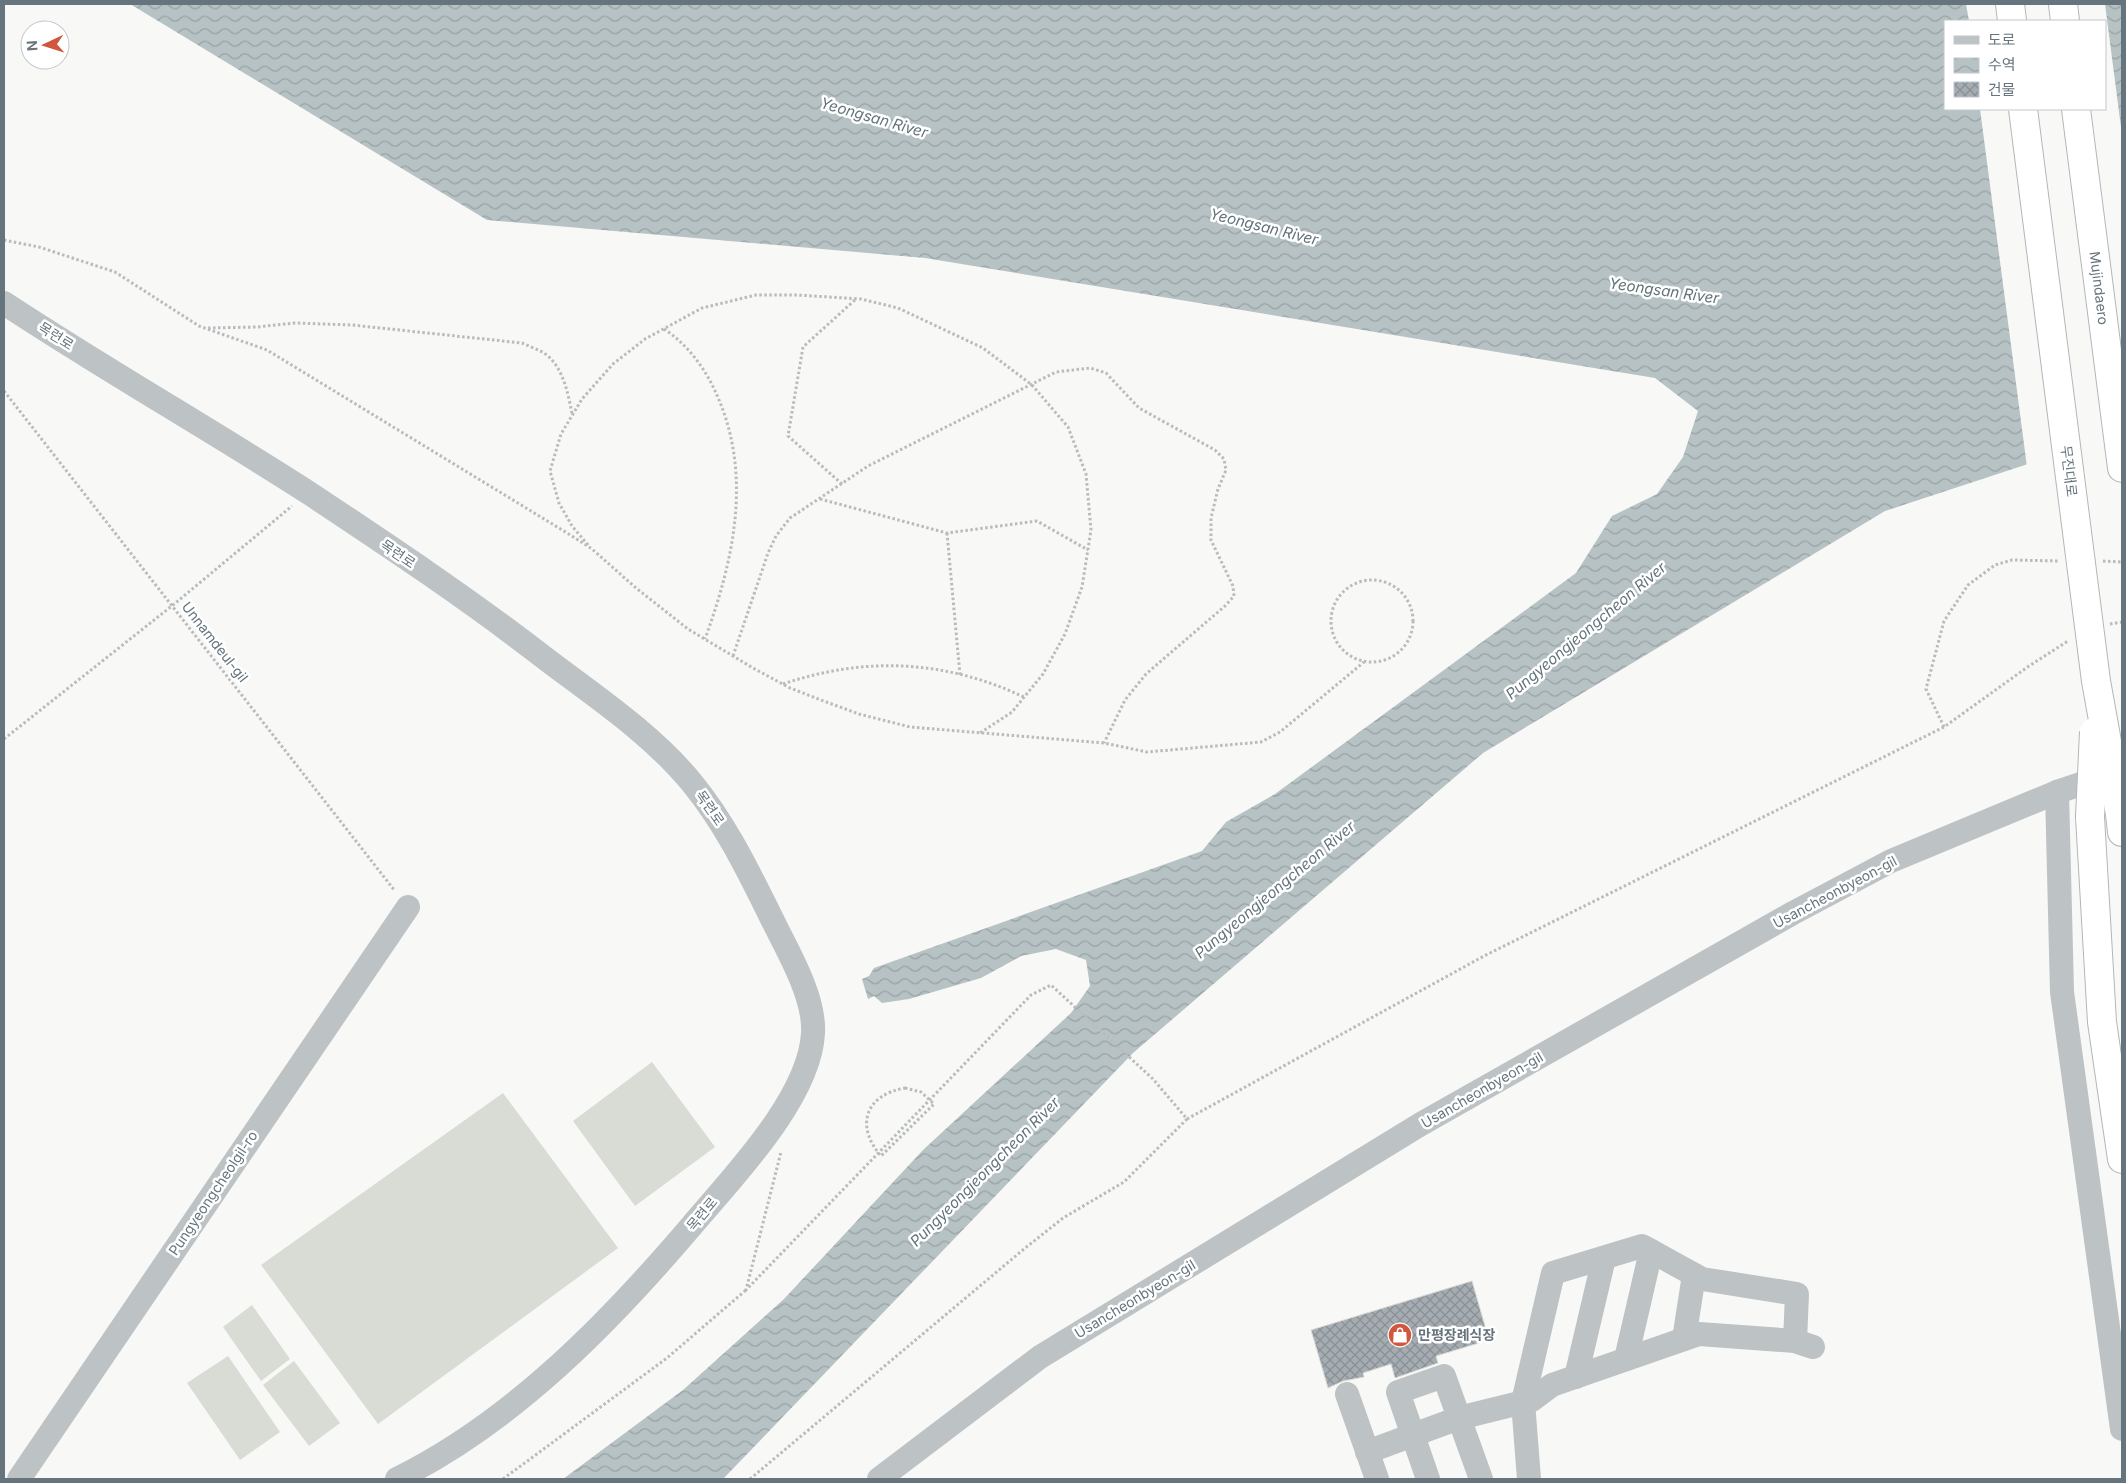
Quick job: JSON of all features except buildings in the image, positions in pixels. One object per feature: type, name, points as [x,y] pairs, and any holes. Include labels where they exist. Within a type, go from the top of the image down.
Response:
[{"type":"highway","points":[[2010,4],[2012,20]]},
{"type":"highway","points":[[2063,4],[2065,20]]},
{"type":"highway","name":"무진대로","points":[[2023,110],[2096,681],[2121,823]]},
{"type":"highway","name":"Mujindaero","points":[[2076,110],[2122,468]]},
{"type":"highway","points":[[2096,681],[2090,817],[2102,1022],[2122,1159]]},
{"type":"street","name":"목련로","points":[[4,303],[308,493],[488,614],[643,733],[690,780],[719,818],[744,862],[797,970],[811,1012],[813,1033],[808,1060],[798,1086],[759,1146],[647,1278],[572,1353],[481,1430],[430,1463],[397,1479]]},
{"type":"street","name":"Usancheonbyeon-gil","points":[[879,1479],[1040,1357],[1421,1124],[1793,913],[1891,861],[2057,792],[2122,770]]},
{"type":"street","points":[[2057,792],[2062,992],[2122,1429]]},
{"type":"street","name":"Pungyeongcheolgil-ro","points":[[19,1479],[408,908]]},
{"type":"street","points":[[1367,1452],[1459,1418],[1523,1402],[1532,1400],[1552,1385],[1699,1334],[1804,1344],[1797,1294],[1702,1279],[1642,1246],[1553,1273],[1523,1402],[1529,1479]]},
{"type":"street","points":[[1626,1359],[1651,1251]]},
{"type":"street","points":[[1576,1377],[1604,1258]]},
{"type":"street","points":[[1684,1339],[1694,1275]]},
{"type":"street","points":[[1428,1479],[1398,1392],[1444,1376],[1481,1479]]},
{"type":"street","points":[[1347,1394],[1377,1479]]},
{"type":"path","points":[[4,240],[39,247],[115,272],[204,328],[254,345],[280,357],[592,549]]},
{"type":"path","points":[[979,733],[1012,712],[1043,674],[1066,634],[1082,587],[1088,550],[1091,530],[1086,474],[1068,427],[1032,385],[982,348],[898,308],[856,299],[797,295],[756,295],[702,308],[645,339],[613,364],[582,399],[561,434],[550,471],[558,504],[572,526],[592,549],[644,594],[688,629],[783,684],[859,714],[925,729],[1104,743],[1147,752],[1261,742],[1280,732],[1364,662],[1377,662],[1390,658],[1400,651],[1408,641],[1412,628],[1412,616],[1409,603],[1401,591],[1389,583],[1375,580],[1361,581],[1348,587],[1338,598],[1332,611],[1330,625],[1334,639],[1342,650],[1364,662]]},
{"type":"path","points":[[842,484],[788,436],[803,347],[856,299]]},
{"type":"path","points":[[204,328],[257,328],[295,323],[343,325],[522,343],[544,353],[556,366],[568,392],[573,415]]},
{"type":"path","points":[[664,329],[676,337],[707,374],[725,414],[737,470],[735,523],[728,566],[705,639]]},
{"type":"path","points":[[733,656],[768,553],[776,536],[790,518],[868,466],[894,452],[1056,372],[1090,368],[1106,373],[1139,408],[1214,450],[1224,459],[1226,470],[1218,489],[1211,518],[1211,540],[1232,586],[1234,596],[1225,606],[1146,674],[1125,700],[1104,743]]},
{"type":"path","name":"Unnamdeul-gil","points":[[4,390],[408,908]]},
{"type":"path","points":[[4,739],[173,605],[308,493]]},
{"type":"path","points":[[820,499],[947,533],[1037,521],[1088,550]]},
{"type":"path","points":[[947,533],[960,675]]},
{"type":"path","points":[[1944,727],[1926,689],[1944,621],[1968,585],[1995,565],[2012,560],[2067,561]]},
{"type":"path","points":[[2095,561],[2122,562]]},
{"type":"path","points":[[2106,624],[2122,622]]},
{"type":"path","points":[[750,1479],[1063,1218],[1124,1182],[1187,1119],[1484,956],[1944,727],[2029,666],[2074,637]]},
{"type":"path","points":[[783,684],[829,671],[859,666],[898,666],[939,670],[960,675],[1003,688],[1024,697]]},
{"type":"path","points":[[503,1479],[667,1358],[746,1290],[1031,994],[1050,985],[1056,989],[1153,1079],[1187,1119]]},
{"type":"path","points":[[878,1153],[870,1137],[866,1121],[872,1105],[879,1098],[896,1089],[905,1088],[921,1092],[930,1100]]},
{"type":"path","points":[[746,1290],[782,1151]]},
{"type":"shaded area","points":[[652,1062],[715,1147],[635,1206],[573,1121]]},
{"type":"shaded area","points":[[503,1093],[618,1248],[378,1424],[261,1265]]},
{"type":"shaded area","points":[[252,1305],[290,1359],[261,1381],[223,1327]]},
{"type":"shaded area","points":[[228,1356],[280,1432],[240,1460],[187,1383]]},
{"type":"shaded area","points":[[294,1361],[340,1423],[309,1446],[263,1385]]},
{"type":"water","points":[[130,4],[2122,4],[2122,433],[1885,511],[1483,753],[1133,1053],[723,1479],[563,1479],[683,1390],[784,1299],[923,1150],[1071,1013],[1090,986],[1086,960],[1056,949],[1021,956],[981,978],[909,999],[882,1003],[874,996],[868,999],[862,979],[869,976],[874,968],[1202,851],[1226,822],[1275,794],[1576,573],[1612,516],[1657,494],[1683,457],[1698,411],[1655,378],[925,258],[487,220]]},
{"type":"pier","points":[[1966,4],[2105,4],[2122,135],[2122,436],[2027,467],[1980,110],[2106,110],[2106,20],[1969,20]]},
{"type":"place","name":"만평장례식장","points":[[1400,1335]]},
{"type":"water label","name":"Yeongsan River","points":[[874,118]]},
{"type":"water label","name":"Yeongsan River","points":[[1264,227]]},
{"type":"water label","name":"Yeongsan River","points":[[1664,291]]},
{"type":"water label","name":"Pungyeongjeongcheon River","points":[[1586,631]]},
{"type":"water label","name":"Pungyeongjeongcheon River","points":[[1275,890]]},
{"type":"water label","name":"Pungyeongjeongcheon River","points":[[985,1172]]}]
